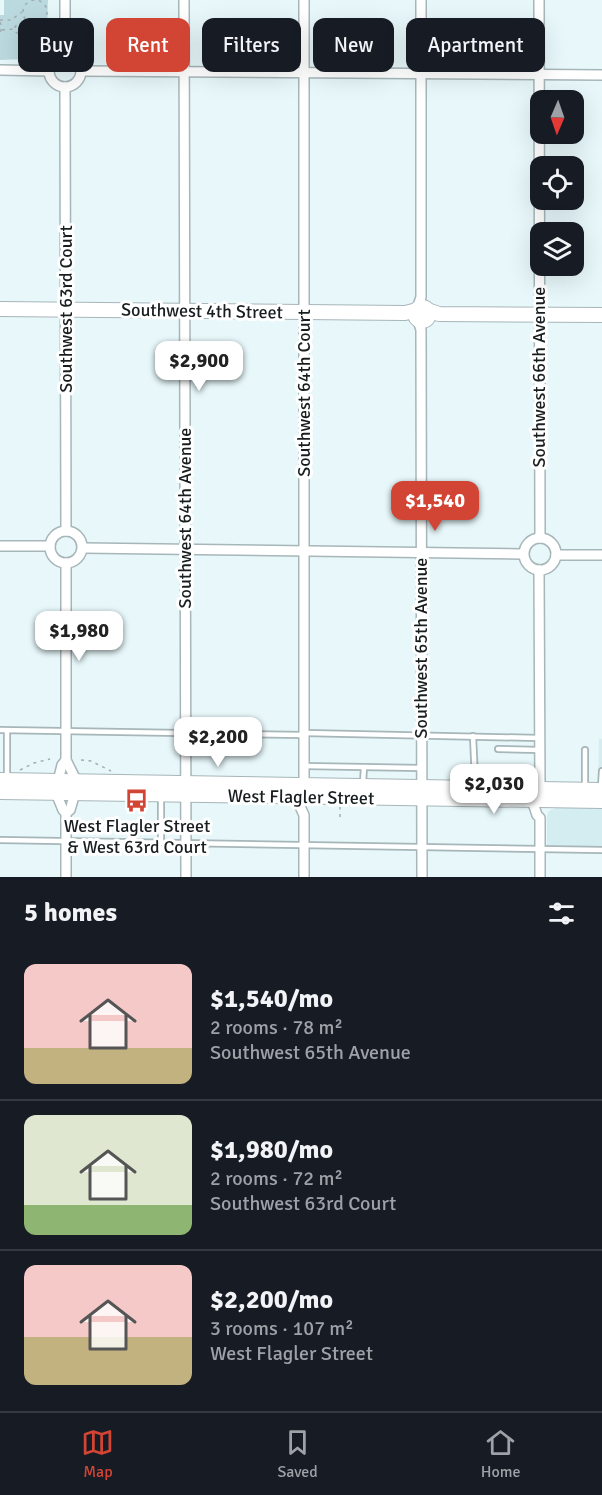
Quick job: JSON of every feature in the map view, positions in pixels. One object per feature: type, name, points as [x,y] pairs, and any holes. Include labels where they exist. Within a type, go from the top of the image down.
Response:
[{"type":"main road","name":"Southwest 4th Street","points":[[0,309],[602,315]]},
{"type":"main road","name":"West Flagler Street","points":[[6,781],[57,787],[186,789],[313,797],[421,793],[480,788],[506,788],[540,796],[602,788]]},
{"type":"main road","name":"West Flagler Street","points":[[76,787],[161,794],[186,789],[304,785],[363,786],[421,793],[540,796],[602,788]]},
{"type":"street","points":[[65,0],[65,18]]},
{"type":"street","name":"Southwest 64th Avenue","points":[[184,0],[184,18]]},
{"type":"street","name":"Southwest 64th Court","points":[[304,0],[304,785]]},
{"type":"street","name":"Southwest 65th Avenue","points":[[421,0],[422,877]]},
{"type":"street","name":"Southwest 66th Avenue","points":[[539,0],[540,538]]},
{"type":"street","points":[[0,70],[18,70]]},
{"type":"street","points":[[49,72],[54,83],[65,87],[77,83],[82,72]]},
{"type":"street","points":[[184,72],[602,75]]},
{"type":"street","name":"Southwest 64th Avenue","points":[[184,72],[186,877]]},
{"type":"street","name":"Southwest 63rd Court","points":[[65,87],[66,531]]},
{"type":"street","points":[[66,531],[78,536],[82,548],[76,560],[66,563],[53,556],[50,546],[57,534],[66,531]]},
{"type":"street","points":[[540,538],[550,542],[556,555],[551,566],[544,570],[528,566],[524,558],[524,550],[528,543],[540,538]]},
{"type":"street","points":[[0,546],[50,546]]},
{"type":"street","points":[[82,548],[524,554]]},
{"type":"street","points":[[556,555],[602,555]]},
{"type":"street","points":[[66,563],[66,760],[76,787],[70,810],[66,813]]},
{"type":"street","points":[[539,570],[542,816],[540,818],[540,877]]},
{"type":"street","points":[[66,760],[62,765],[57,787],[63,810],[66,813],[66,877]]},
{"type":"street","points":[[295,796],[304,815],[304,877]]},
{"type":"street","points":[[540,796],[537,815],[540,818]]},
{"type":"street","points":[[304,815],[313,797]]},
{"type":"lane","points":[[0,730],[540,738]]},
{"type":"lane","points":[[6,781],[8,731]]},
{"type":"lane","points":[[473,736],[475,779],[480,781],[480,788]]},
{"type":"lane","points":[[498,749],[540,750]]},
{"type":"lane","points":[[585,750],[585,789]]},
{"type":"lane","points":[[304,766],[421,768]]},
{"type":"lane","points":[[363,786],[364,767]]},
{"type":"lane","points":[[602,771],[602,788]]},
{"type":"lane","points":[[506,772],[506,788]]},
{"type":"lane","points":[[161,794],[161,843]]},
{"type":"lane","points":[[0,840],[602,850]]},
{"type":"path","points":[[18,25],[15,29],[1,32],[0,21],[14,19],[30,1],[40,1],[45,6],[48,12],[44,18]]},
{"type":"path","points":[[23,11],[25,18]]},
{"type":"path","points":[[15,29],[18,32]]},
{"type":"path","points":[[6,781],[34,763],[50,759]]},
{"type":"path","points":[[81,760],[94,762],[114,773]]},
{"type":"path","points":[[340,803],[340,817]]},
{"type":"shaded area","points":[[4,0],[48,0],[47,18],[18,18],[18,59],[0,60],[0,15],[4,15]]},
{"type":"shaded area","points":[[599,739],[602,739],[602,847],[547,845],[549,811],[556,808],[598,808]]},
{"type":"place","name":"West Flagler Street & West 63rd Court","points":[[137,800]]}]
